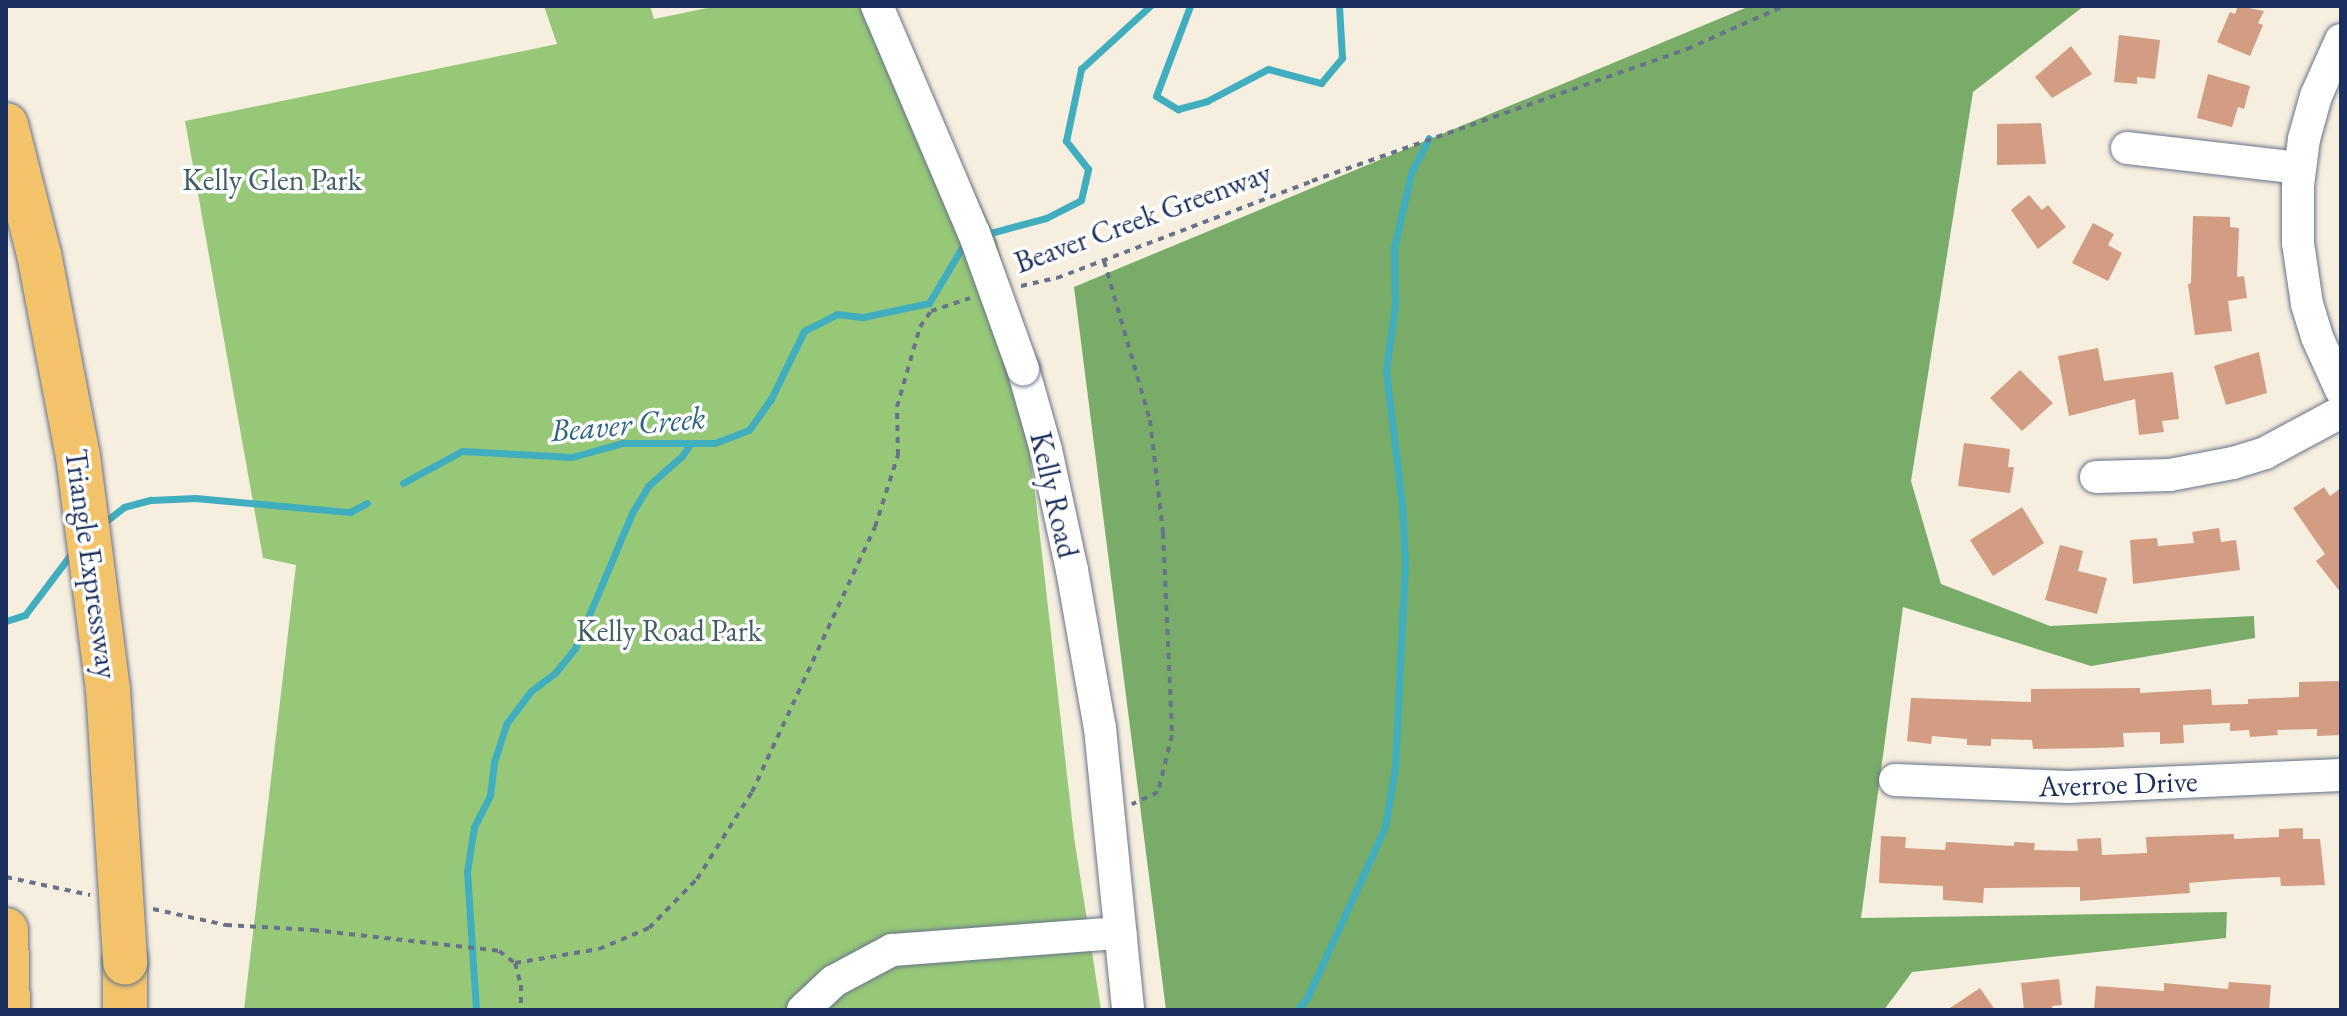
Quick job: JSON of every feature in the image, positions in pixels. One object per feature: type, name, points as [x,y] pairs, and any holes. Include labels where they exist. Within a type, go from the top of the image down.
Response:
[{"type":"highway","name":"Triangle Expressway","points":[[6,125],[39,254],[78,456],[108,689],[125,962],[125,1010]]},
{"type":"highway","points":[[6,932],[8,1010]]},
{"type":"street","name":"Kelly Road","points":[[877,6],[974,233],[1023,369],[1046,450],[1072,570],[1100,728],[1128,1010]]},
{"type":"street","points":[[2341,40],[2316,96],[2300,168],[2298,243],[2307,304],[2317,337],[2341,390]]},
{"type":"street","points":[[2127,148],[2300,168]]},
{"type":"street","points":[[2096,477],[2170,475],[2233,463],[2265,453],[2341,412]]},
{"type":"street","name":"Averroe Drive","points":[[1895,780],[2068,787],[2341,775]]},
{"type":"street","points":[[803,1010],[834,981],[892,950],[1120,933]]},
{"type":"path","name":"Beaver Creek Greenway","points":[[1013,288],[1057,278],[1312,181],[1687,49],[1784,6]]},
{"type":"path","points":[[1104,261],[1150,420],[1163,533],[1172,735],[1158,792],[1108,815]]},
{"type":"path","name":"Beaver Creek Greenway","points":[[515,963],[599,949],[649,928],[697,879],[752,792],[875,527],[898,455],[897,407],[920,327],[931,311],[983,295]]},
{"type":"path","points":[[226,925],[313,930],[499,951],[515,963],[521,985],[521,1010]]},
{"type":"green space","name":"Kelly Road Park","points":[[544,6],[650,6],[654,19],[717,6],[859,6],[954,148],[997,241],[1006,281],[1036,501],[1074,837],[1101,1010],[244,1010],[296,565],[263,558],[185,121],[557,44]]},
{"type":"green space","points":[[1750,6],[2084,6],[1973,92],[1911,481],[1941,584],[2050,626],[2254,616],[2255,638],[2091,666],[1903,607],[1861,918],[2227,912],[2226,938],[1912,972],[1884,1010],[1166,1010],[1074,287]]},
{"type":"building","points":[[2238,6],[2264,11],[2258,23],[2263,25],[2250,56],[2217,42],[2230,12],[2235,14]]},
{"type":"building","points":[[2119,35],[2160,40],[2155,79],[2137,77],[2137,84],[2114,82]]},
{"type":"building","points":[[2071,46],[2092,74],[2052,98],[2035,77]]},
{"type":"building","points":[[2208,74],[2250,86],[2244,109],[2238,107],[2232,127],[2197,118]]},
{"type":"building","points":[[2041,123],[2046,164],[1997,165],[1997,124]]},
{"type":"building","points":[[2029,195],[2042,210],[2048,205],[2066,227],[2038,249],[2011,210]]},
{"type":"building","points":[[2193,216],[2230,217],[2230,227],[2239,228],[2237,277],[2244,276],[2247,298],[2228,301],[2232,331],[2195,335],[2188,284],[2191,283]]},
{"type":"building","points":[[2093,223],[2114,234],[2108,245],[2122,253],[2108,281],[2072,263]]},
{"type":"building","points":[[2098,348],[2104,381],[2173,372],[2179,419],[2162,421],[2164,432],[2139,435],[2135,399],[2069,416],[2058,356]]},
{"type":"building","points":[[2259,352],[2267,393],[2226,405],[2214,366]]},
{"type":"building","points":[[2020,370],[2053,403],[2022,431],[1990,398]]},
{"type":"building","points":[[1964,443],[2010,449],[2008,467],[2014,467],[2010,493],[1958,486]]},
{"type":"building","points":[[2324,487],[2330,496],[2341,488],[2341,593],[2316,561],[2325,554],[2293,508]]},
{"type":"building","points":[[2022,507],[2044,543],[1993,576],[1970,540]]},
{"type":"building","points":[[2219,528],[2221,542],[2236,540],[2240,570],[2133,584],[2130,540],[2157,538],[2158,546],[2194,543],[2192,532]]},
{"type":"building","points":[[2060,545],[2083,551],[2078,571],[2107,578],[2097,614],[2045,600]]},
{"type":"building","points":[[2341,681],[2341,735],[2317,736],[2317,729],[2277,730],[2278,735],[2250,737],[2249,730],[2230,731],[2230,723],[2183,725],[2184,743],[2160,744],[2160,732],[2123,733],[2124,747],[2033,749],[2032,740],[1991,739],[1991,746],[1967,745],[1967,739],[1932,736],[1931,744],[1907,741],[1911,698],[2031,702],[2031,689],[2140,688],[2140,693],[2211,689],[2212,705],[2248,704],[2248,699],[2299,697],[2299,682]]},
{"type":"building","points":[[2303,828],[2303,839],[2320,839],[2325,885],[2281,886],[2280,877],[2236,879],[2189,883],[2190,893],[2080,901],[2080,887],[1984,888],[1983,903],[1943,900],[1943,886],[1879,883],[1881,836],[1906,837],[1905,848],[1945,850],[1946,842],[2014,846],[2014,842],[2035,843],[2034,850],[2078,851],[2077,839],[2101,838],[2102,855],[2147,853],[2146,837],[2234,834],[2234,839],[2279,837],[2279,829]]},
{"type":"building","points":[[2059,979],[2062,1005],[2052,1006],[2053,1010],[2024,1010],[2021,983]]},
{"type":"building","points":[[2229,982],[2271,985],[2269,1010],[2094,1010],[2096,986],[2164,991],[2164,983],[2228,989]]},
{"type":"building","points":[[1980,988],[1995,1010],[1947,1010]]},
{"type":"waterway","name":"Beaver Creek","points":[[983,235],[1046,218],[1081,200],[1088,169],[1066,141],[1081,69],[1150,6]]},
{"type":"waterway","name":"Beaver Creek","points":[[1190,6],[1156,96],[1178,109],[1207,101],[1268,69],[1321,83],[1342,58],[1339,6]]},
{"type":"waterway","points":[[1297,1010],[1307,998],[1385,827],[1395,768],[1405,563],[1402,505],[1386,370],[1395,305],[1394,248],[1411,173],[1429,138]]},
{"type":"waterway","name":"Beaver Creek","points":[[403,483],[462,451],[572,457],[623,443],[715,443],[749,430],[771,399],[804,331],[837,314],[863,317],[929,303],[961,249]]},
{"type":"waterway","points":[[476,1010],[467,872],[474,827],[490,795],[494,762],[506,724],[531,691],[555,673],[575,648],[632,513],[648,486],[682,456],[690,444]]},
{"type":"waterway","name":"Beaver Creek","points":[[101,525],[124,507],[151,500],[195,498],[350,512],[367,503]]},
{"type":"waterway","name":"Beaver Creek","points":[[6,621],[25,615],[74,550]]},
{"type":"park label","name":"Kelly Glen Park","points":[[272,180]]}]
